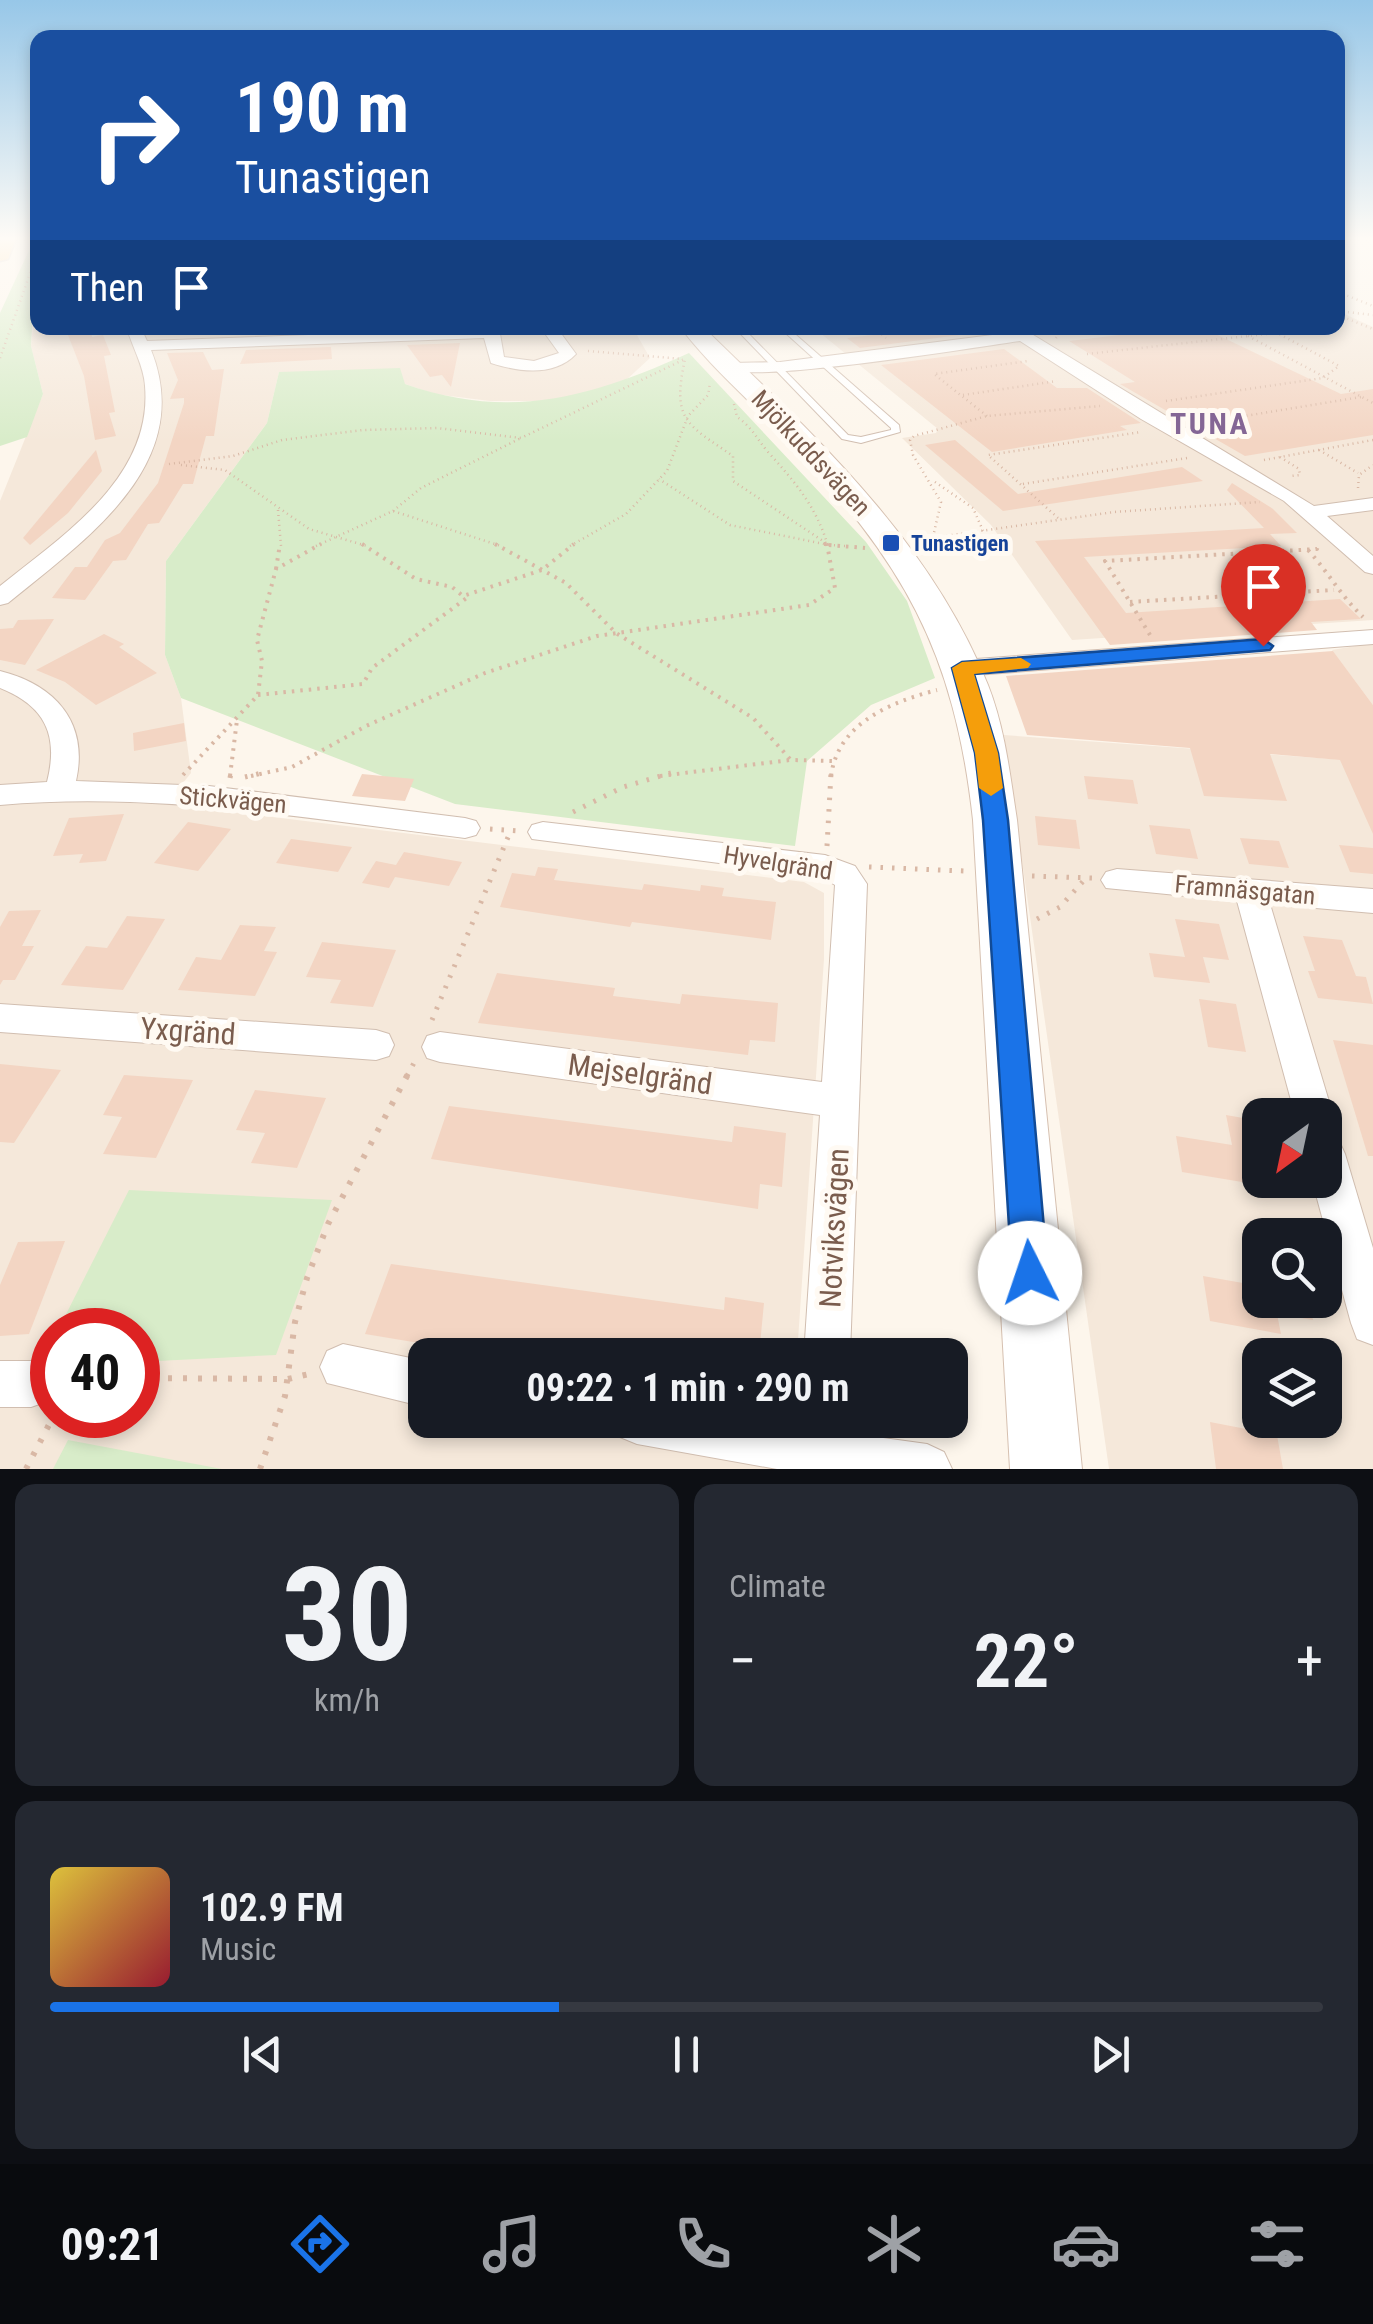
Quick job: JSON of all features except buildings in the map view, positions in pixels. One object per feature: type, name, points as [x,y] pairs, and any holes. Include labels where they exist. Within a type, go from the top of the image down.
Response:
[{"type":"street","points":[[0,598],[91,521],[140,458],[154,406],[154,385],[137,337],[208,335]]},
{"type":"street","points":[[492,335],[493,354],[512,364],[555,362],[567,356],[569,349],[556,335]]},
{"type":"street","points":[[712,365],[780,366],[997,335]]},
{"type":"street","points":[[1022,335],[1313,512],[1373,566]]},
{"type":"street","name":"Mjölkuddsvägen","points":[[712,365],[866,511],[900,555],[966,679],[987,753],[995,820],[1046,1469]]},
{"type":"street","points":[[1313,512],[1370,500]]},
{"type":"street","points":[[966,679],[1043,662],[1373,637]]},
{"type":"street","points":[[0,679],[47,701],[64,724],[68,761],[59,790]]},
{"type":"street","name":"Stickvägen","points":[[0,795],[59,790],[168,794],[334,809],[465,828]]},
{"type":"street","name":"Hyvelgränd","points":[[527,831],[825,866],[844,874],[850,884],[840,1101]]},
{"type":"street","name":"Framnäsgatan","points":[[1102,879],[1373,901]]},
{"type":"street","points":[[1250,890],[1309,1098]]},
{"type":"street","name":"Yxgränd","points":[[0,1018],[376,1045]]},
{"type":"street","name":"Mejselgränd","points":[[431,1046],[840,1101]]},
{"type":"street","name":"Notviksvägen","points":[[828,1338],[840,1101]]},
{"type":"street","points":[[1337,1198],[1373,1323]]},
{"type":"street","points":[[343,1367],[408,1380]]},
{"type":"street","points":[[751,1438],[927,1469]]},
{"type":"lane","points":[[712,365],[780,366],[845,437],[861,440],[895,432],[896,427],[792,335]]},
{"type":"path","points":[[0,358],[19,306]]},
{"type":"path","points":[[1345,314],[1373,316]]},
{"type":"path","points":[[1345,316],[1373,330]]},
{"type":"path","points":[[987,416],[934,374],[1236,335]]},
{"type":"path","points":[[1246,335],[1373,403]]},
{"type":"path","points":[[1156,403],[1323,378],[1338,365],[1284,335]]},
{"type":"path","points":[[569,349],[712,365]]},
{"type":"path","points":[[258,695],[364,684],[372,668],[470,595],[542,570],[567,548],[626,514],[659,478],[690,412],[708,395],[712,365]]},
{"type":"path","points":[[712,365],[677,397],[686,424],[733,456],[734,481],[830,545]]},
{"type":"path","points":[[276,569],[393,511],[425,485],[491,459],[521,438],[712,365]]},
{"type":"path","points":[[237,719],[231,750],[235,768],[229,782],[292,767],[366,726],[485,674],[616,634],[809,606],[834,588],[830,545],[818,514],[794,478],[757,439],[754,428],[737,417],[712,365]]},
{"type":"path","points":[[963,395],[1070,379]]},
{"type":"path","points":[[1197,424],[1361,398]]},
{"type":"path","points":[[933,538],[944,511],[934,482],[913,456],[911,438],[987,416],[1114,404]]},
{"type":"path","points":[[169,464],[233,456],[282,440],[395,427],[521,438]]},
{"type":"path","points":[[1058,518],[988,456],[1158,429]]},
{"type":"path","points":[[1280,457],[1371,442]]},
{"type":"path","points":[[1320,450],[1359,475]]},
{"type":"path","points":[[1021,484],[1201,455]]},
{"type":"path","points":[[158,464],[225,470],[309,529],[385,555],[416,579],[470,595]]},
{"type":"path","points":[[1370,500],[1358,487],[1359,475],[1373,465]]},
{"type":"path","points":[[659,478],[730,525],[779,539],[877,546]]},
{"type":"path","points":[[934,482],[966,500],[982,518],[984,533]]},
{"type":"path","points":[[912,540],[984,533],[1058,518],[1266,502],[1252,492]]},
{"type":"path","points":[[168,794],[258,695],[262,660],[256,640],[281,551],[278,510]]},
{"type":"path","points":[[393,511],[508,549],[566,583],[616,634],[753,718],[791,760]]},
{"type":"path","points":[[961,535],[968,547]]},
{"type":"path","points":[[1154,646],[1105,561],[1319,547],[1306,535]]},
{"type":"path","points":[[1308,550],[1332,577],[1334,590],[1373,626]]},
{"type":"path","points":[[1130,602],[1334,590]]},
{"type":"path","points":[[966,679],[902,701],[851,734],[834,761],[825,866],[967,871]]},
{"type":"path","points":[[465,828],[527,831],[584,805],[673,774],[712,765],[834,761]]},
{"type":"path","points":[[260,1469],[288,1379],[299,1308],[328,1224],[431,1046],[527,831]]},
{"type":"path","points":[[1031,876],[1102,879]]},
{"type":"path","points":[[1023,922],[1060,907],[1102,879]]},
{"type":"path","points":[[160,1378],[288,1379],[343,1367]]},
{"type":"path","points":[[26,1469],[28,1394]]},
{"type":"shaded area","points":[[1345,314],[1373,327],[1373,620],[1072,640],[991,525],[902,438],[936,433],[938,429],[823,335],[1345,335]]},
{"type":"shaded area","points":[[32,335],[637,335],[650,358],[624,382],[557,401],[490,401],[434,394],[405,384],[279,372],[267,423],[166,561],[165,655],[181,698],[191,773],[166,804],[804,882],[824,893],[824,959],[798,1338],[408,1338],[408,1438],[792,1438],[789,1469],[0,1469],[0,501],[43,394],[31,346]]},
{"type":"shaded area","points":[[1373,643],[1373,705],[1332,650]]},
{"type":"shaded area","points":[[1004,735],[1373,762],[1373,1469],[1109,1469]]},
{"type":"green space","points":[[3,306],[30,306],[31,346],[43,394],[27,437],[0,446],[0,313]]},
{"type":"green space","points":[[689,353],[866,542],[907,601],[935,678],[871,705],[807,761],[795,846],[455,804],[181,698],[165,655],[166,561],[267,423],[279,372],[400,368],[405,384],[443,395],[515,402],[584,392]]},
{"type":"green space","points":[[129,1190],[332,1200],[276,1355],[160,1361],[160,1308],[69,1308]]},
{"type":"green space","points":[[68,1440],[222,1469],[53,1469]]},
{"type":"slow traffic","points":[[991,788],[987,753],[962,668],[1021,664]]},
{"type":"place","name":"Tunastigen","points":[[891,543]]},
{"type":"district","name":"TUNA","points":[[1210,423]]},
{"type":"route","points":[[1030,1273],[995,820],[987,753],[962,668],[1263,646]]}]
